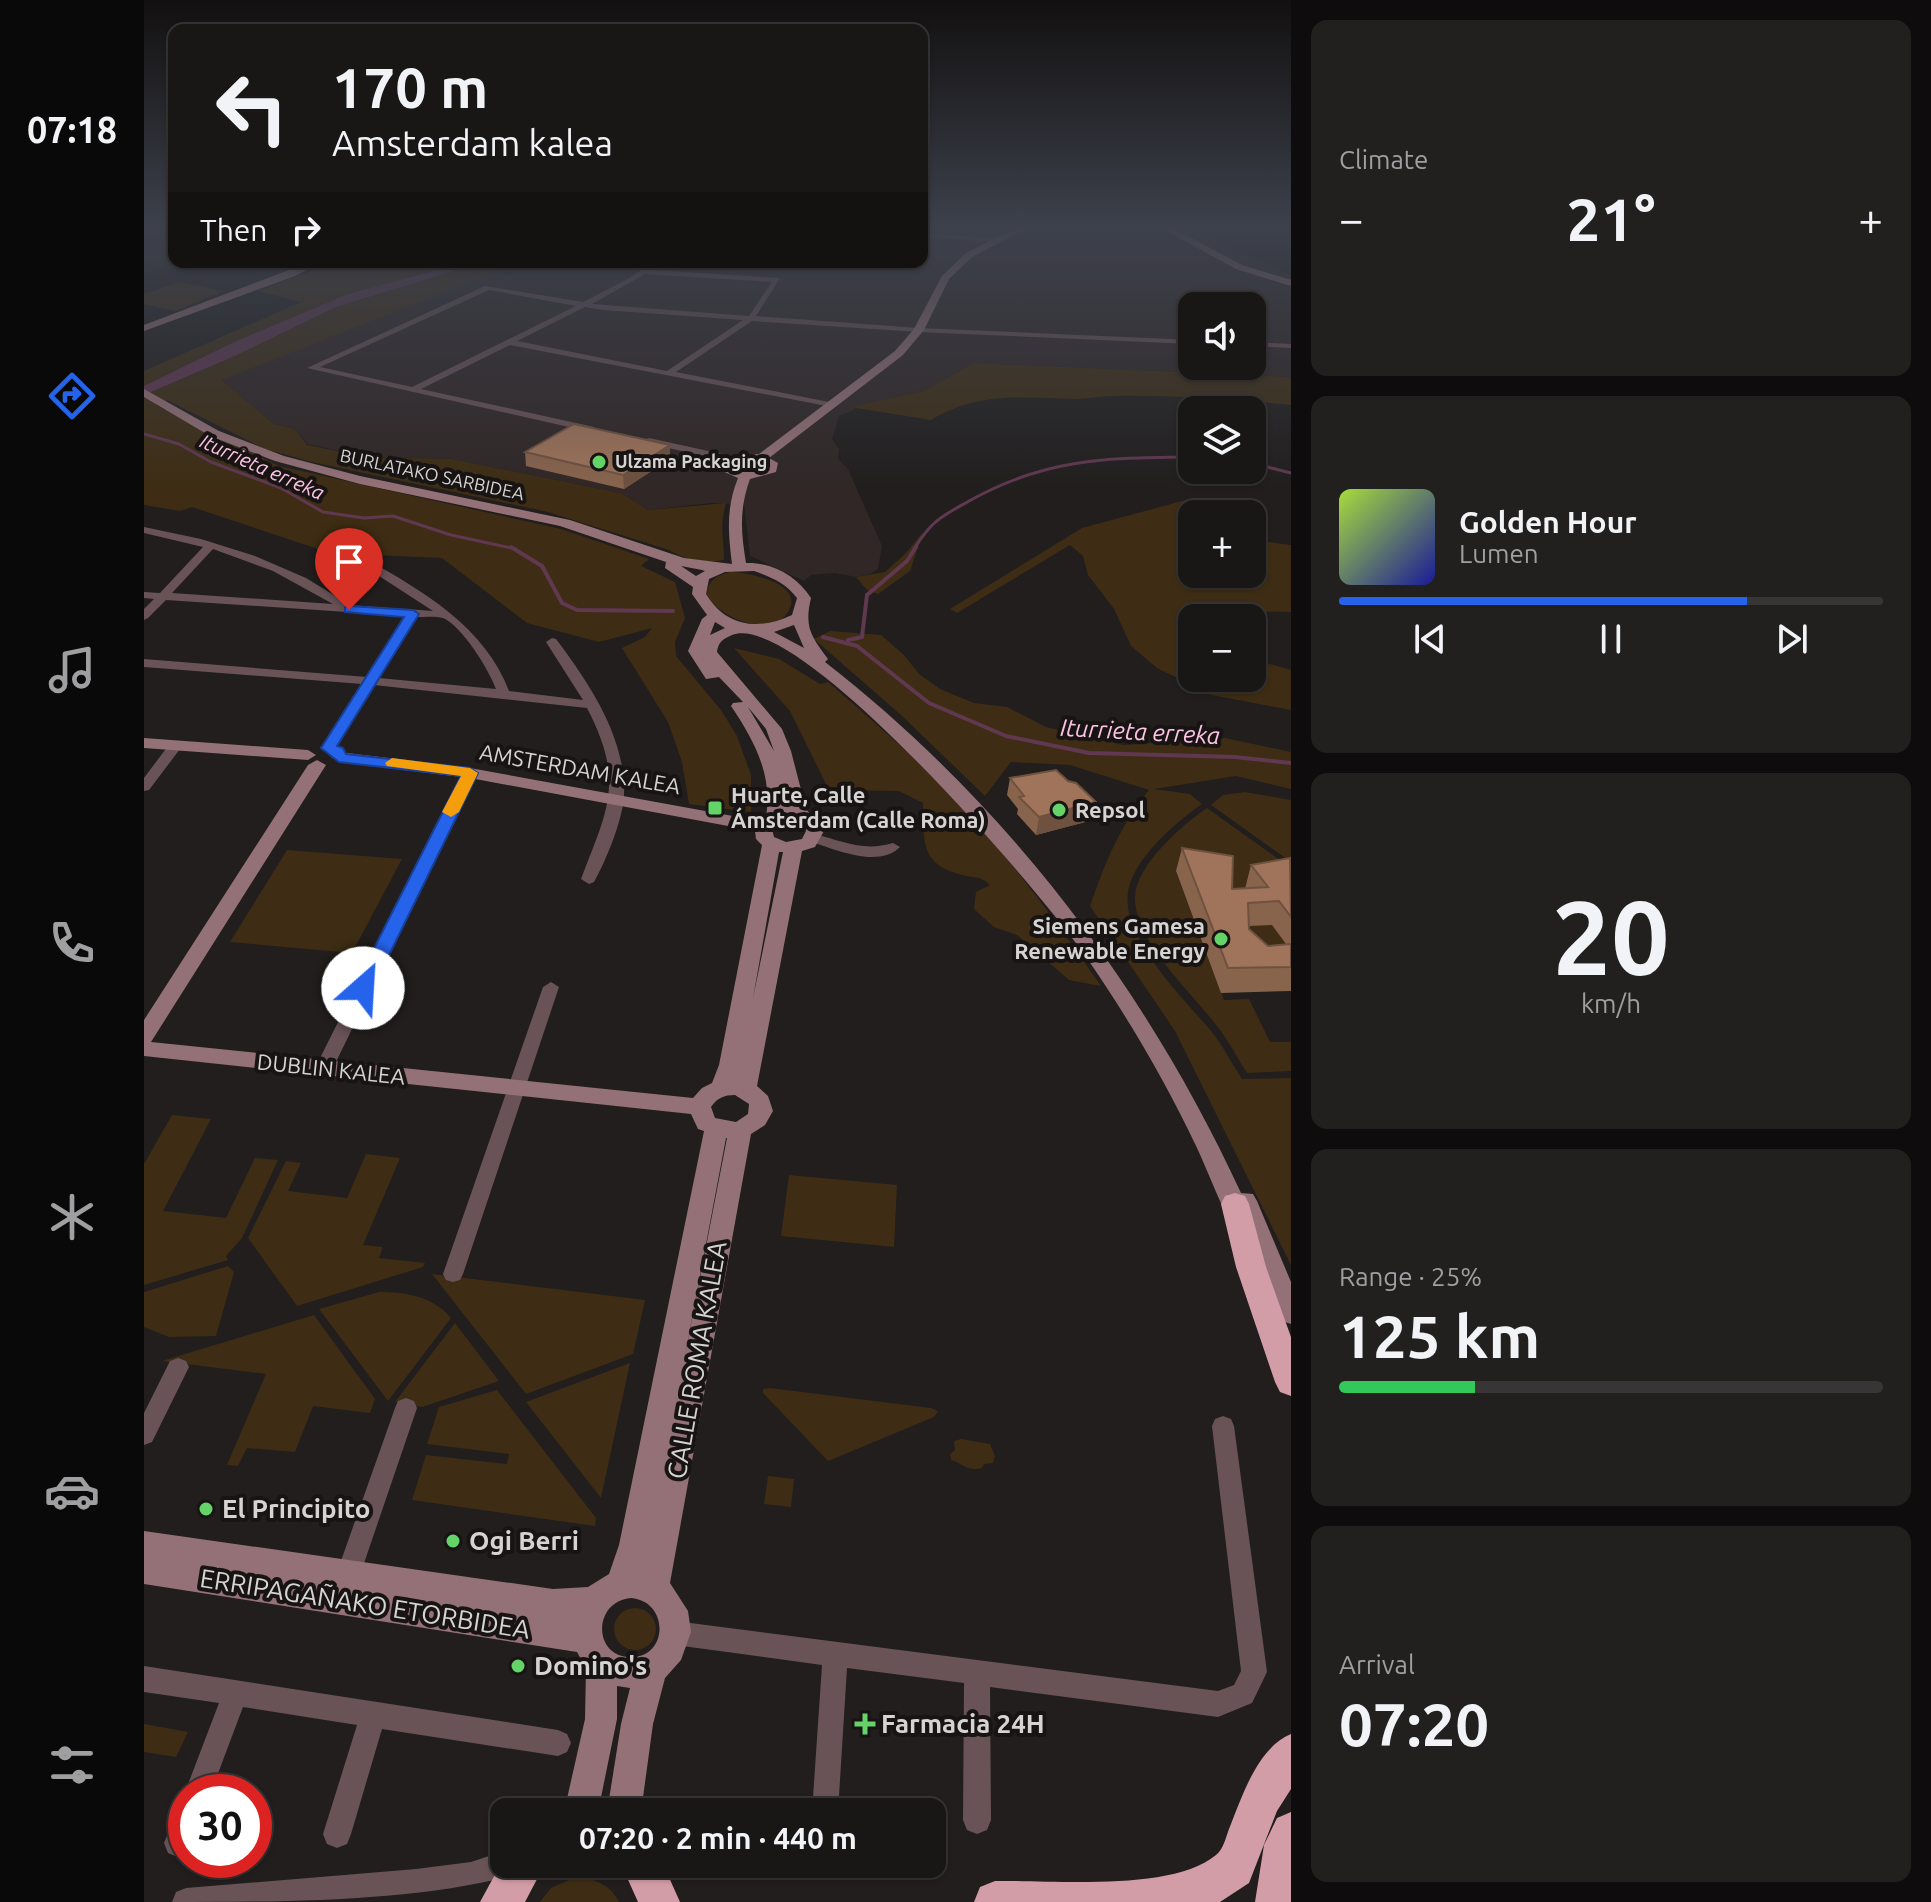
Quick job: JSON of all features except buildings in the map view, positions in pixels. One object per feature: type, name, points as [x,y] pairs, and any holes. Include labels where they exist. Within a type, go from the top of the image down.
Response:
[{"type":"highway","points":[[1239,1202],[1251,1267],[1291,1382]]},
{"type":"highway","points":[[995,1902],[1155,1900],[1205,1887],[1234,1868],[1262,1798],[1291,1754]]},
{"type":"highway","points":[[1273,1900],[1285,1845],[1291,1832]]},
{"type":"main road","points":[[144,328],[186,313]]},
{"type":"main road","points":[[761,458],[899,353],[919,330],[928,313]]},
{"type":"main road","name":"BURLATAKO SARBIDEA","points":[[144,395],[228,445],[275,463],[562,525],[658,560],[698,584]]},
{"type":"main road","name":"BURLATAKO SARBIDEA","points":[[162,406],[216,435],[283,461],[538,516],[667,559],[701,567],[723,568]]},
{"type":"main road","points":[[761,458],[772,463],[772,469],[762,474],[745,476],[726,470],[724,464],[731,459],[761,458]]},
{"type":"main road","points":[[739,566],[734,528],[735,502],[745,476]]},
{"type":"main road","points":[[1291,1313],[1183,1078],[1135,998],[1067,899],[986,807],[939,761],[814,653],[805,639],[799,617],[804,598],[799,589],[771,572],[739,566],[710,572],[698,584],[699,594],[708,611],[727,625],[749,629],[805,653],[931,762],[1038,877],[1126,1000],[1173,1079],[1239,1202],[1291,1348]]},
{"type":"main road","points":[[708,611],[708,625],[695,643],[695,653],[752,723],[762,741],[775,780],[770,830],[730,1065],[721,1088]]},
{"type":"main road","points":[[745,1089],[788,863],[793,848],[814,838],[815,831],[797,810],[783,750],[774,729],[709,652],[711,642],[717,636],[749,629],[775,628],[799,617]]},
{"type":"main road","points":[[144,743],[331,764],[334,753]]},
{"type":"main road","name":"AMSTERDAM KALEA","points":[[334,753],[470,773],[770,830]]},
{"type":"main road","points":[[144,1037],[312,760]]},
{"type":"main road","points":[[770,830],[802,819]]},
{"type":"main road","points":[[770,830],[793,848]]},
{"type":"main road","name":"DUBLIN KALEA","points":[[144,1049],[700,1107]]},
{"type":"main road","points":[[721,1088],[745,1089],[761,1102],[763,1111],[751,1127],[728,1130],[706,1123],[700,1107],[703,1099],[721,1088]]},
{"type":"main road","name":"CALLE ROMA KALEA","points":[[621,1584],[634,1545],[728,1130]]},
{"type":"main road","name":"CALLE ROMA KALEA","points":[[654,1589],[728,1130]]},
{"type":"main road","points":[[1239,1202],[1270,1236],[1291,1286]]},
{"type":"main road","name":"ERRIPAGAÑAKO ETORBIDEA","points":[[144,1545],[553,1604],[595,1601]]},
{"type":"main road","name":"ERRIPAGAÑAKO ETORBIDEA","points":[[144,1570],[594,1651]]},
{"type":"main road","points":[[584,1798],[601,1719],[594,1651],[585,1626],[595,1601],[621,1584],[644,1584],[654,1589],[672,1607],[675,1633],[663,1657],[652,1666],[626,1672],[594,1651]]},
{"type":"main road","points":[[626,1798],[637,1724],[652,1666]]},
{"type":"street","points":[[433,313],[311,368],[606,432]]},
{"type":"street","points":[[413,390],[569,313]]},
{"type":"street","points":[[673,313],[919,330],[1178,341]]},
{"type":"street","points":[[668,374],[755,313]]},
{"type":"street","points":[[512,343],[829,405]]},
{"type":"street","points":[[1266,345],[1291,346]]},
{"type":"street","points":[[636,438],[731,459]]},
{"type":"street","points":[[144,530],[210,546],[287,573],[320,589],[349,610]]},
{"type":"street","points":[[144,616],[210,546]]},
{"type":"street","points":[[362,561],[406,585],[444,615],[485,657],[501,679],[504,694]]},
{"type":"street","points":[[144,595],[444,615]]},
{"type":"street","points":[[334,753],[371,681],[413,614]]},
{"type":"street","points":[[552,642],[593,705],[610,755],[617,799],[589,879]]},
{"type":"street","points":[[144,663],[371,681],[593,705]]},
{"type":"street","points":[[144,787],[176,745]]},
{"type":"street","points":[[324,1068],[470,773]]},
{"type":"street","points":[[814,838],[873,852],[888,852],[893,847]]},
{"type":"street","points":[[453,1274],[551,987]]},
{"type":"street","points":[[144,1435],[178,1367]]},
{"type":"street","name":"ERRIPAGAÑAKO ETORBIDEA","points":[[348,1575],[406,1408]]},
{"type":"street","points":[[675,1633],[1218,1704],[1243,1694],[1254,1672],[1223,1426]]},
{"type":"street","points":[[826,1798],[835,1654]]},
{"type":"street","points":[[977,1673],[977,1820]]},
{"type":"street","points":[[144,1679],[558,1743]]},
{"type":"street","points":[[205,1774],[235,1694]]},
{"type":"street","points":[[337,1834],[373,1715]]},
{"type":"street","points":[[186,1902],[471,1876],[504,1886]]},
{"type":"shaded area","points":[[277,313],[303,313],[234,342],[144,386],[144,371]]},
{"type":"shaded area","points":[[303,313],[324,313],[144,395],[144,386],[234,342]]},
{"type":"shaded area","points":[[324,313],[392,313],[222,380],[274,424],[295,429],[307,445],[367,457],[452,459],[621,493],[648,510],[726,503],[722,526],[724,560],[689,559],[548,512],[312,462],[265,449],[167,400],[156,405],[279,466],[561,529],[649,559],[641,566],[675,582],[685,618],[675,642],[676,656],[721,710],[737,736],[751,775],[751,812],[689,804],[682,762],[668,722],[622,648],[645,637],[652,628],[599,642],[527,623],[442,558],[330,553],[192,507],[180,511],[144,505],[144,395]]},
{"type":"shaded area","points":[[391,313],[1178,313],[1178,372],[974,363],[923,391],[852,407],[856,409],[839,416],[832,439],[839,449],[838,459],[848,469],[882,546],[878,569],[856,577],[835,573],[811,575],[804,581],[750,556],[744,504],[711,503],[648,510],[621,493],[452,459],[367,457],[307,444],[295,429],[274,424],[221,379]]},
{"type":"shaded area","points":[[1266,313],[1291,313],[1291,377],[1266,376]]},
{"type":"shaded area","points":[[974,363],[1178,372],[1178,380],[1291,377],[1291,405],[1266,403],[1266,396],[1001,398],[967,404],[931,420],[850,407],[923,391]]},
{"type":"shaded area","points":[[1178,502],[1178,588],[1266,588],[1266,542],[1291,545],[1291,612],[1266,612],[1266,604],[1178,604],[1178,678],[1157,668],[1131,646],[1114,609],[1088,575],[1083,556],[1070,545],[957,613],[950,609],[1082,528]]},
{"type":"shaded area","points":[[923,532],[910,571],[878,594],[867,590],[856,577],[885,572]]},
{"type":"shaded area","points":[[730,572],[760,577],[782,587],[789,594],[791,602],[788,612],[780,620],[757,625],[721,610],[706,594],[714,579]]},
{"type":"shaded area","points":[[830,631],[881,635],[904,655],[919,674],[940,689],[974,703],[1007,707],[1046,727],[1123,745],[1225,738],[1291,752],[1291,789],[1236,776],[1154,789],[1190,794],[1202,804],[1168,831],[1147,854],[1132,879],[1128,910],[1144,948],[1212,1032],[1242,1079],[1291,1078],[1291,1265],[1175,1031],[1090,906],[1114,845],[1149,790],[1070,765],[1011,762],[985,796],[901,715],[814,639]]},
{"type":"shaded area","points":[[734,648],[779,659],[820,684],[828,682],[908,753],[999,849],[1101,986],[1069,980],[1017,935],[994,927],[974,909],[976,892],[990,885],[980,878],[952,872],[933,859],[925,841],[923,803],[899,791],[829,790],[790,711]]},
{"type":"shaded area","points":[[1266,663],[1291,670],[1291,710],[1206,692],[1266,692]]},
{"type":"shaded area","points":[[1245,792],[1291,800],[1291,862],[1211,805],[1223,795]]},
{"type":"shaded area","points":[[1207,808],[1291,868],[1291,967],[1176,872],[1224,1000],[1249,999],[1270,1042],[1291,1042],[1291,1071],[1247,1073],[1221,1031],[1154,949],[1137,914],[1135,897],[1143,872],[1173,835]]},
{"type":"shaded area","points":[[287,850],[402,859],[352,953],[230,942]]},
{"type":"shaded area","points":[[172,1115],[211,1119],[163,1211],[226,1218],[255,1158],[278,1160],[242,1238],[226,1256],[228,1260],[144,1285],[144,1164]]},
{"type":"shaded area","points":[[366,1154],[400,1158],[363,1245],[383,1247],[379,1258],[425,1263],[423,1267],[297,1306],[248,1238],[286,1161],[301,1163],[288,1191],[347,1198]]},
{"type":"shaded area","points":[[789,1175],[897,1185],[894,1247],[781,1236]]},
{"type":"shaded area","points":[[228,1266],[234,1272],[216,1336],[169,1337],[144,1327],[144,1292]]},
{"type":"shaded area","points":[[432,1274],[645,1300],[633,1354],[526,1394]]},
{"type":"shaded area","points":[[379,1292],[427,1300],[451,1318],[388,1401],[319,1309]]},
{"type":"shaded area","points":[[314,1315],[375,1399],[370,1413],[313,1406],[295,1452],[247,1448],[238,1466],[227,1465],[266,1374],[162,1361]]},
{"type":"shaded area","points":[[455,1323],[499,1381],[422,1407],[395,1402]]},
{"type":"shaded area","points":[[630,1363],[601,1498],[526,1402]]},
{"type":"shaded area","points":[[763,1389],[938,1411],[934,1417],[828,1461],[763,1393]]},
{"type":"shaded area","points":[[497,1390],[596,1518],[595,1526],[412,1500],[426,1455],[507,1464],[509,1454],[427,1444],[439,1407]]},
{"type":"shaded area","points":[[961,1439],[990,1444],[995,1456],[993,1463],[972,1469],[951,1460],[954,1441]]},
{"type":"shaded area","points":[[768,1476],[794,1479],[791,1507],[764,1504]]},
{"type":"shaded area","points":[[635,1608],[650,1614],[656,1629],[650,1644],[635,1650],[620,1644],[614,1629],[620,1614]]},
{"type":"shaded area","points":[[144,1724],[188,1732],[176,1757],[144,1752]]},
{"type":"shaded area","points":[[574,1878],[587,1878],[612,1891],[619,1902],[540,1902],[551,1888]]},
{"type":"waterway","name":"Iturrieta erreka","points":[[144,434],[179,444],[211,462],[281,488],[323,512],[364,518],[393,516],[451,535],[513,548]]},
{"type":"waterway","points":[[914,549],[932,525],[944,516],[1024,476],[1077,463],[1178,457]]},
{"type":"waterway","points":[[1266,467],[1291,473]]},
{"type":"waterway","points":[[848,640],[862,637],[867,595],[907,561],[916,547]]},
{"type":"waterway","name":"Iturrieta erreka","points":[[513,548],[542,566],[562,603],[577,610],[673,611]]},
{"type":"waterway","name":"Iturrieta erreka","points":[[823,637],[857,646],[929,703],[1006,736],[1089,753],[1235,757],[1291,763]]},
{"type":"slow traffic","points":[[392,763],[470,773],[451,812]]},
{"type":"place","name":"Ulzama Packaging","points":[[599,462]]},
{"type":"place","name":"Huarte, Calle Ámsterdam (Calle Roma)","points":[[715,808]]},
{"type":"place","name":"Repsol","points":[[1059,810]]},
{"type":"place","name":"Siemens Gamesa Renewable Energy","points":[[1221,939]]},
{"type":"place","name":"El Principito","points":[[206,1509]]},
{"type":"place","name":"Ogi Berri","points":[[453,1541]]},
{"type":"place","name":"Domino's","points":[[518,1666]]},
{"type":"place","name":"Farmacia 24H","points":[[865,1724]]},
{"type":"route","points":[[349,610],[413,614],[328,748],[338,751],[339,757],[470,773],[363,988]]}]
